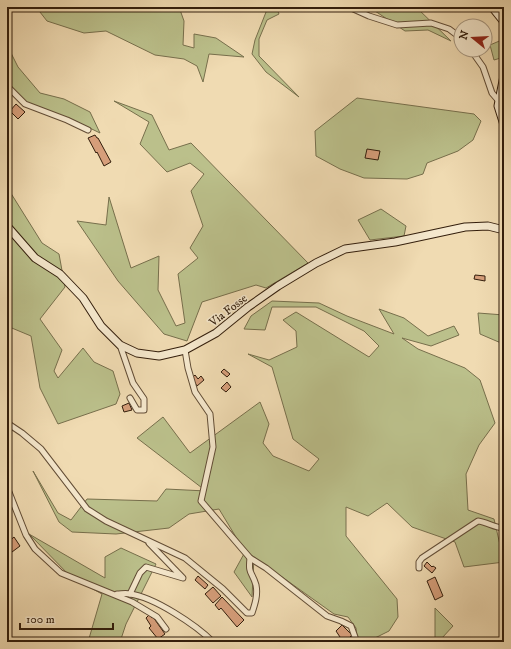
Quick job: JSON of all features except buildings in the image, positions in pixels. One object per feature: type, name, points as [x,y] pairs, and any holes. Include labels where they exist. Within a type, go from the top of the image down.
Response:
[{"type":"street","points":[[349,7],[369,16],[397,25],[431,22],[453,32]]},
{"type":"street","points":[[492,7],[504,22]]},
{"type":"street","points":[[476,58],[482,66],[492,93],[498,100]]},
{"type":"street","points":[[504,76],[502,89],[498,100],[498,109],[504,125]]},
{"type":"street","points":[[7,86],[25,104],[67,120],[88,130]]},
{"type":"street","name":"Via Fosse","points":[[7,226],[35,258],[60,274],[83,298],[101,326],[120,345],[137,353],[158,356],[185,350],[216,333],[248,307],[278,286],[316,263],[345,249],[395,242],[465,227],[488,226],[504,230]]},
{"type":"street","points":[[120,345],[133,383],[144,398],[144,410],[136,410],[130,398]]},
{"type":"street","points":[[185,350],[188,368],[195,392],[210,414],[213,447],[201,501],[250,558],[266,568],[328,616],[351,626],[355,637],[355,642]]},
{"type":"street","points":[[7,423],[41,449],[87,509],[106,521],[186,558],[223,588],[246,613],[252,613],[256,602],[256,585],[249,569],[250,558]]},
{"type":"street","points":[[7,487],[26,535],[35,549],[62,573],[132,602],[157,617],[166,629]]},
{"type":"street","points":[[419,568],[419,562],[422,558],[478,521],[499,528],[504,528]]},
{"type":"street","points":[[130,594],[140,573],[146,567],[182,578],[146,539]]},
{"type":"street","points":[[114,594],[130,594],[160,604],[204,633],[213,642]]},
{"type":"green space","points":[[36,7],[179,7],[184,21],[183,45],[194,48],[194,34],[216,38],[244,57],[209,54],[203,82],[197,66],[184,59],[155,55],[106,31],[84,33],[47,21]]},
{"type":"green space","points":[[268,7],[276,7],[279,14],[267,20],[259,39],[259,56],[299,97],[266,72],[252,54],[255,40]]},
{"type":"green space","points":[[369,7],[416,7],[451,41],[428,30],[405,31]]},
{"type":"green space","points":[[504,39],[504,57],[494,60],[493,44]]},
{"type":"green space","points":[[7,45],[18,67],[40,93],[64,99],[90,112],[100,133],[69,118],[33,107],[7,88]]},
{"type":"green space","points":[[357,98],[474,114],[481,121],[473,140],[458,151],[427,163],[423,174],[407,179],[364,178],[340,169],[316,156],[315,131]]},
{"type":"green space","points":[[114,101],[152,115],[169,150],[191,143],[308,263],[266,288],[256,285],[202,302],[187,341],[164,334],[118,281],[77,221],[106,225],[109,197],[131,268],[159,256],[158,290],[176,326],[185,323],[178,274],[198,258],[190,248],[203,226],[191,191],[204,174],[190,163],[167,172],[140,144],[149,122]]},
{"type":"green space","points":[[7,187],[42,243],[59,254],[65,287],[40,319],[62,350],[54,371],[58,378],[83,348],[94,362],[113,371],[120,394],[116,404],[58,424],[40,388],[31,336],[7,326]]},
{"type":"green space","points":[[381,209],[406,226],[404,236],[370,240],[358,220]]},
{"type":"green space","points":[[272,301],[319,303],[347,316],[394,334],[379,309],[404,318],[428,336],[454,326],[459,335],[431,346],[402,338],[418,349],[465,368],[480,380],[495,423],[479,445],[466,474],[468,510],[494,519],[504,562],[464,567],[455,542],[412,527],[387,503],[368,516],[346,507],[346,536],[397,599],[398,617],[389,631],[367,642],[357,642],[356,628],[348,617],[334,614],[254,557],[252,597],[234,572],[245,552],[219,509],[189,514],[169,528],[116,534],[72,532],[59,522],[33,471],[58,513],[71,520],[87,499],[157,501],[166,489],[206,491],[137,438],[163,417],[190,453],[260,402],[269,424],[263,443],[273,456],[309,471],[319,459],[293,439],[272,367],[248,354],[269,360],[297,347],[296,331],[283,320],[296,312],[369,357],[379,346],[364,331],[316,307],[272,307],[265,330],[244,329],[251,316]]},
{"type":"green space","points":[[478,313],[504,315],[504,342],[501,343],[480,334]]},
{"type":"green space","points":[[29,534],[105,578],[105,557],[121,548],[156,564],[126,624],[120,642],[88,642],[102,594],[71,577]]},
{"type":"green space","points":[[435,608],[453,626],[442,638],[443,642],[435,642]]}]
